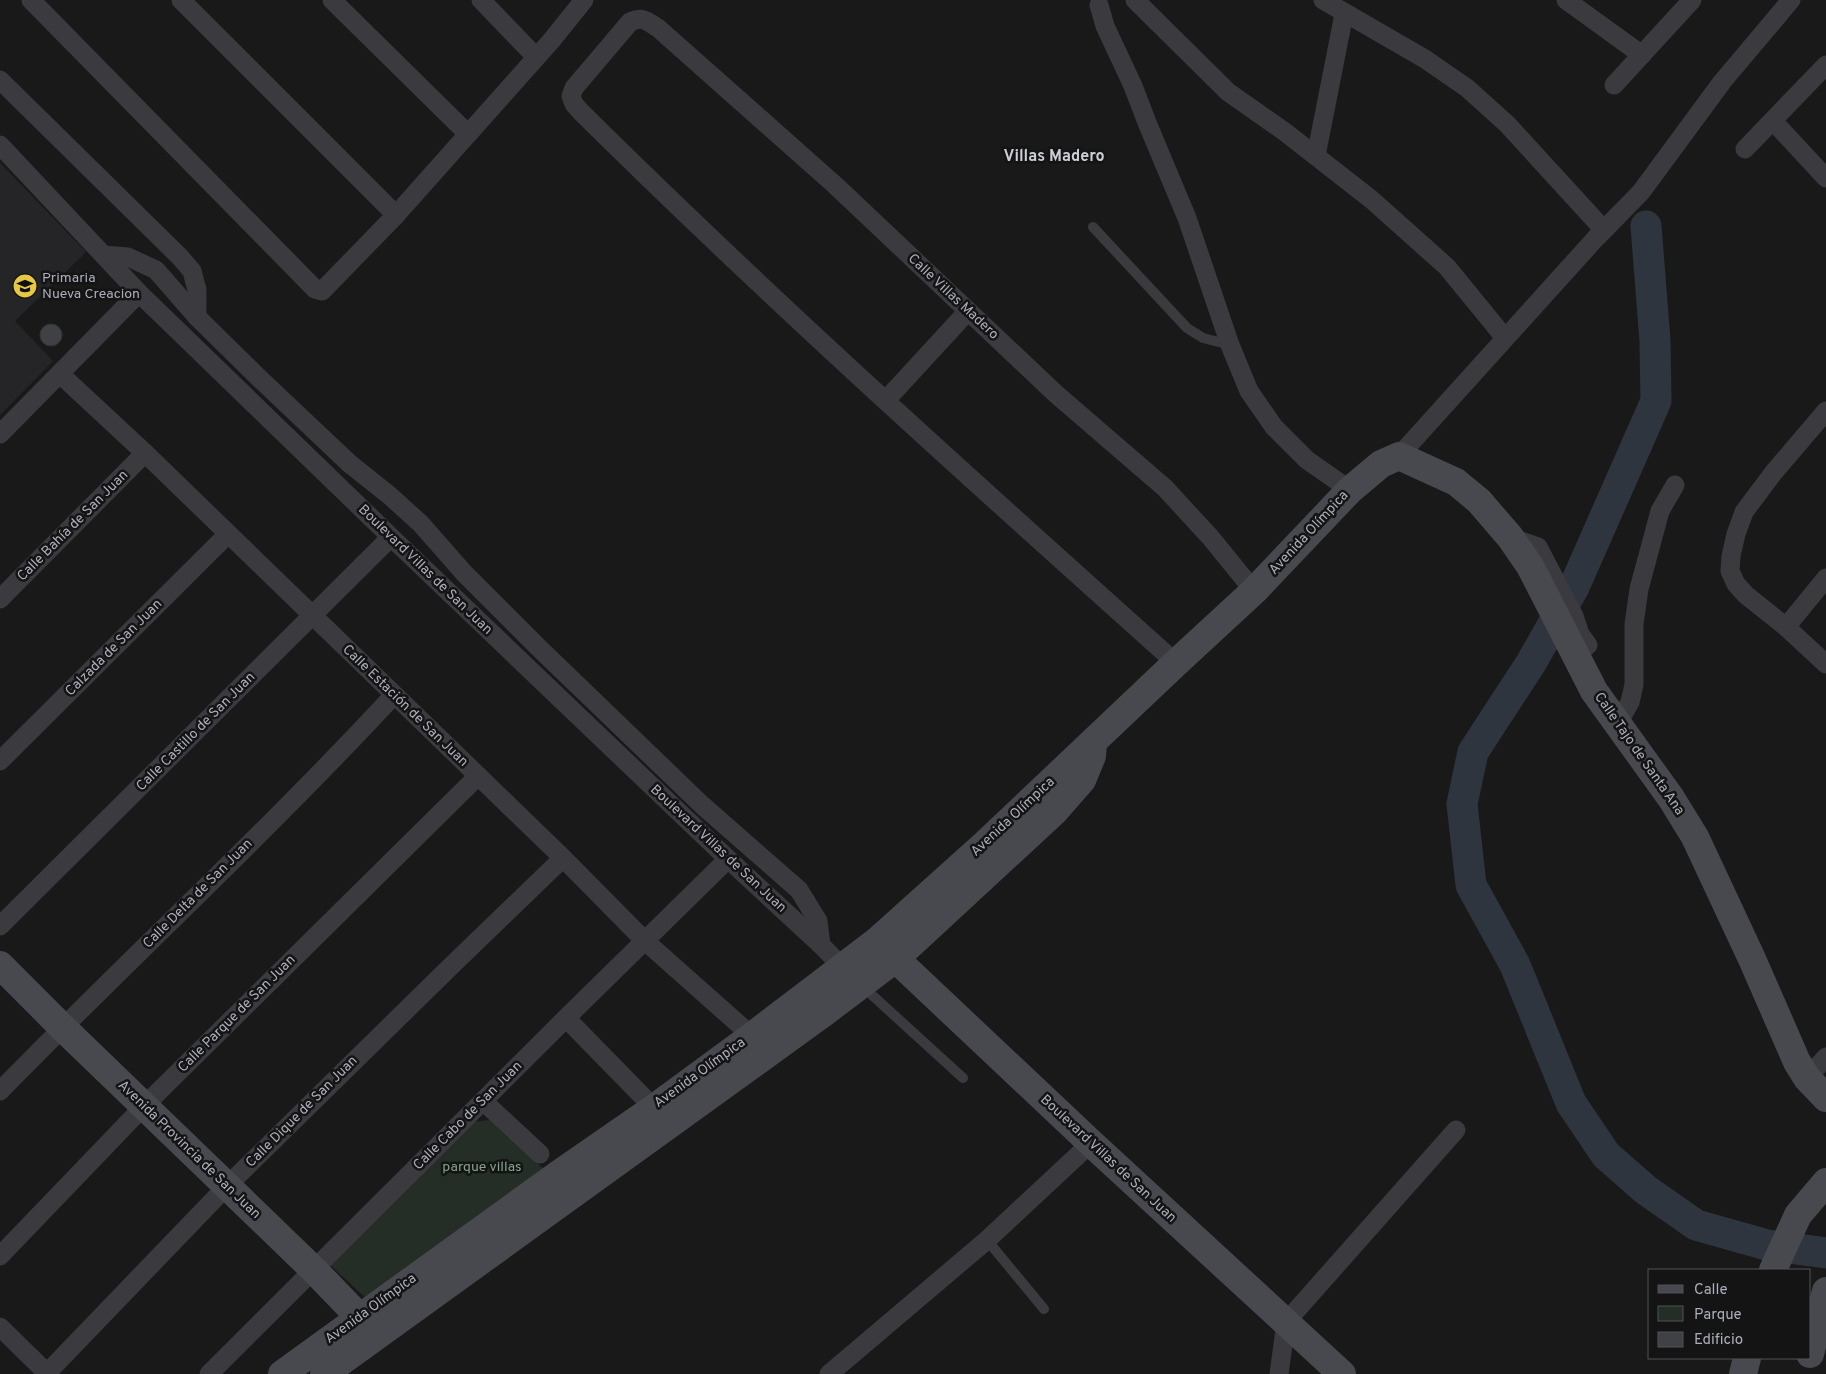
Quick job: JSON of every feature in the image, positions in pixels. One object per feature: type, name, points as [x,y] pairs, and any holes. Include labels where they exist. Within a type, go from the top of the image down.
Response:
[{"type":"street","points":[[31,0],[314,289],[322,291],[396,215],[536,57],[583,0]]},
{"type":"street","points":[[181,0],[396,215]]},
{"type":"street","points":[[332,0],[468,134]]},
{"type":"street","points":[[481,0],[536,57]]},
{"type":"street","points":[[1135,0],[1228,92],[1285,132],[1372,200],[1447,267],[1505,338]]},
{"type":"street","points":[[1323,0],[1425,60],[1467,88],[1507,124],[1604,230]]},
{"type":"street","points":[[1566,0],[1642,55]]},
{"type":"street","points":[[1614,85],[1692,0]]},
{"type":"street","points":[[1399,456],[1604,230],[1641,192],[1722,82],[1791,0]]},
{"type":"street","points":[[1100,5],[1105,26],[1133,86],[1187,218],[1230,345],[1249,391],[1274,427],[1307,460],[1350,490]]},
{"type":"street","points":[[1316,156],[1344,14]]},
{"type":"street","name":"Calle Villas Madero","points":[[886,400],[672,202],[574,104],[571,96],[574,88],[630,22],[639,18],[648,21],[658,28],[835,185],[1056,394],[1165,488],[1212,538],[1254,591]]},
{"type":"street","points":[[1745,149],[1826,65]]},
{"type":"street","points":[[0,80],[180,256],[192,271],[197,290],[197,317]]},
{"type":"street","points":[[1773,121],[1826,178]]},
{"type":"street","name":"Boulevard Villas de San Juan","points":[[0,145],[140,293],[391,537],[728,859],[821,945],[851,976]]},
{"type":"street","points":[[104,255],[128,257],[156,270],[197,317],[350,464],[421,524],[464,573],[695,798],[799,890],[818,921],[821,945]]},
{"type":"street","points":[[0,434],[140,293]]},
{"type":"street","points":[[968,311],[886,400],[1176,663]]},
{"type":"street","name":"Calle Estación de San Juan","points":[[60,374],[145,453],[563,858],[645,942],[752,1036]]},
{"type":"street","points":[[1826,411],[1774,472],[1744,512],[1736,534],[1730,571],[1736,584],[1746,595],[1786,627],[1826,664]]},
{"type":"street","name":"Calle Bahía de San Juan","points":[[0,599],[145,453]]},
{"type":"street","name":"Avenida Olímpica","points":[[324,1374],[368,1326],[560,1173],[654,1108],[752,1036],[851,976],[886,950],[985,844],[1254,591],[1350,490],[1381,464],[1399,456]]},
{"type":"street","name":"Calle Tajo de Santa Ana","points":[[1399,456],[1456,482],[1479,501],[1519,541],[1530,566],[1582,650],[1594,690],[1617,725],[1671,798],[1695,837],[1755,967],[1796,1062],[1807,1078],[1826,1098]]},
{"type":"street","points":[[1617,725],[1630,702],[1634,685],[1634,624],[1643,570],[1660,511],[1675,485]]},
{"type":"street","name":"Calzada de San Juan","points":[[0,760],[228,534]]},
{"type":"street","name":"Calle Castillo de San Juan","points":[[0,926],[391,537]]},
{"type":"street","points":[[1786,627],[1826,578]]},
{"type":"street","name":"Calle Delta de San Juan","points":[[0,1091],[62,1027],[343,750],[394,695]]},
{"type":"street","name":"Calle Parque de San Juan","points":[[0,1256],[144,1106],[478,776]]},
{"type":"street","name":"Calle Dique de San Juan","points":[[48,1374],[227,1186],[563,858]]},
{"type":"street","name":"Calle Cabo de San Juan","points":[[209,1374],[728,859]]},
{"type":"street","name":"Boulevard Villas de San Juan","points":[[886,950],[1091,1144],[1342,1374]]},
{"type":"street","name":"Avenida Provincia de San Juan","points":[[0,965],[314,1270],[368,1326]]},
{"type":"street","name":"Avenida Olímpica","points":[[282,1374],[368,1326],[813,1021],[851,976]]},
{"type":"street","points":[[566,1018],[654,1108]]},
{"type":"street","points":[[1807,1078],[1826,1056]]},
{"type":"street","points":[[484,1101],[540,1154]]},
{"type":"street","points":[[1279,1374],[1286,1322],[1456,1130]]},
{"type":"street","points":[[829,1374],[986,1240],[1091,1144]]},
{"type":"street","points":[[1773,1269],[1798,1215],[1826,1182]]},
{"type":"street","points":[[1811,1348],[1826,1291]]},
{"type":"street","points":[[0,1328],[48,1374]]},
{"type":"street","points":[[1743,1374],[1747,1359]]},
{"type":"street","points":[[1805,1374],[1808,1359]]},
{"type":"lane","points":[[1093,227],[1187,328],[1203,338],[1230,345]]},
{"type":"lane","points":[[851,976],[963,1078]]},
{"type":"lane","points":[[986,1240],[1044,1309]]},
{"type":"shaded area","name":"Primaria Nueva Creacion","points":[[0,163],[86,252],[15,321],[53,361],[0,415]]},
{"type":"green space","name":"parque villas","points":[[490,1120],[546,1171],[370,1302],[330,1265],[470,1122]]},
{"type":"building","points":[[47,324],[55,324],[62,331],[62,339],[55,346],[47,346],[40,339],[40,331]]},
{"type":"waterway","points":[[1646,226],[1655,341],[1656,401],[1574,587],[1531,663],[1473,752],[1462,804],[1471,885],[1515,965],[1571,1103],[1606,1155],[1646,1190],[1696,1225],[1767,1245],[1826,1253]]},
{"type":"place","name":"Primaria Nueva Creacion","points":[[25,286]]},
{"type":"district","name":"Villas Madero","points":[[1054,157]]}]
